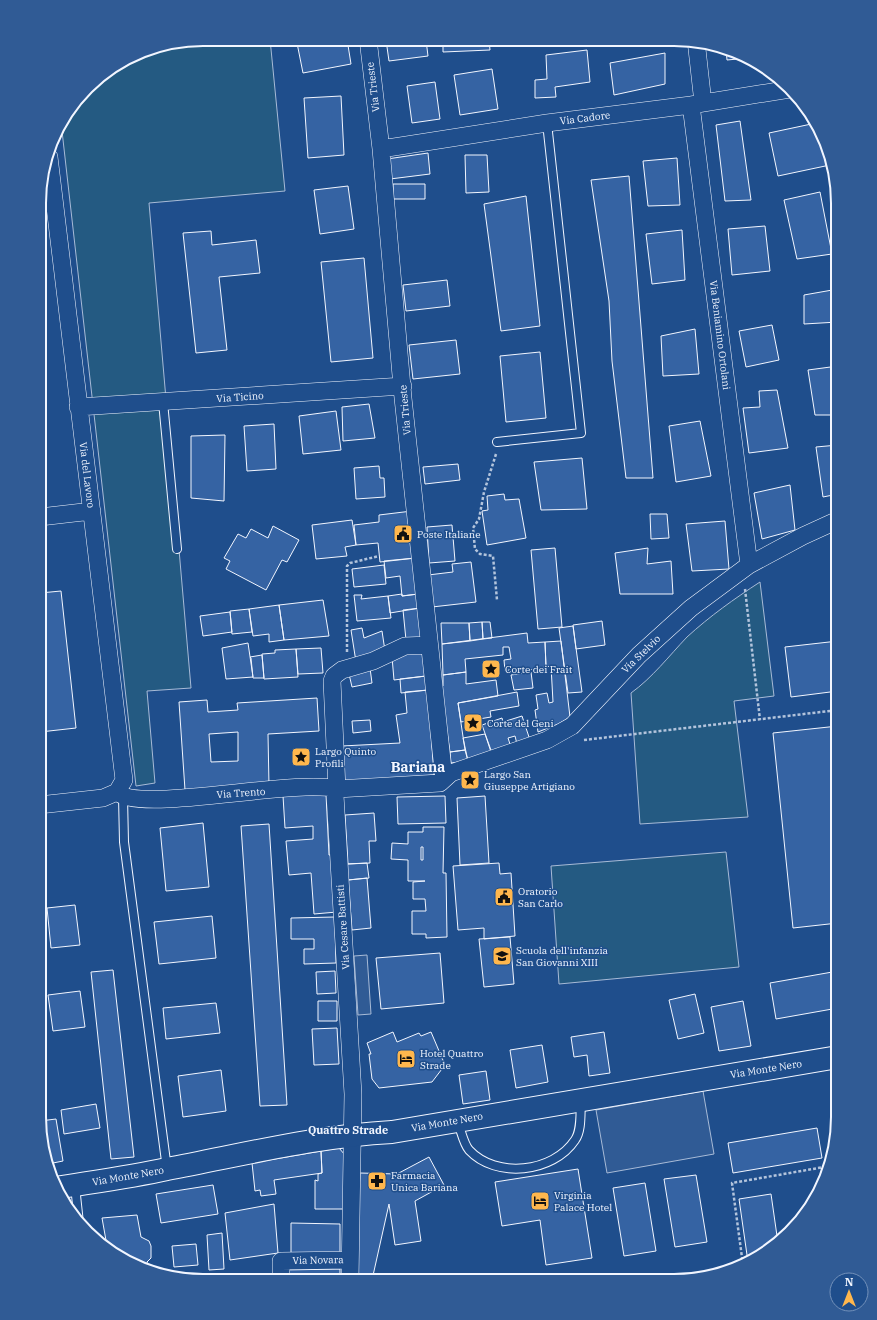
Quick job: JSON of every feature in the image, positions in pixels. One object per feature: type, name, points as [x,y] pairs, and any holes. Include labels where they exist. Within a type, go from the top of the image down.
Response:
[{"type":"street","name":"Via Trieste","points":[[369,46],[381,149],[402,386],[444,779]]},
{"type":"street","name":"Via Beniamino Ortolani","points":[[696,47],[697,104],[749,564]]},
{"type":"street","name":"Via Cadore","points":[[381,149],[547,123],[697,104],[783,90]]},
{"type":"street","name":"Via del Lavoro","points":[[49,173],[92,512],[124,780],[120,794]]},
{"type":"street","name":"Via Ticino","points":[[78,407],[402,386]]},
{"type":"street","points":[[46,516],[92,512]]},
{"type":"street","name":"Via Stelvio","points":[[444,779],[451,773],[547,740],[572,726],[639,655],[691,608],[749,564],[831,523]]},
{"type":"street","name":"Via Cesare Battisti","points":[[350,1274],[353,1094],[335,795],[337,789],[332,680],[338,673],[373,661],[410,645],[429,644]]},
{"type":"street","name":"Via Trento","points":[[46,804],[103,798],[120,794],[145,800],[330,787],[337,789],[436,784],[444,779]]},
{"type":"street","name":"Via Monte Nero","points":[[65,1187],[167,1170],[253,1152],[352,1134],[392,1132],[831,1059]]},
{"type":"street","name":"Via Novara","points":[[281,1274],[281,1261],[350,1260]]},
{"type":"lane","points":[[497,442],[581,433],[547,123]]},
{"type":"lane","points":[[163,402],[177,549]]},
{"type":"lane","points":[[120,794],[124,842],[167,1170]]},
{"type":"lane","points":[[457,1121],[468,1149],[481,1159],[498,1166],[523,1169],[540,1166],[555,1158],[575,1140],[580,1127],[581,1100]]},
{"type":"lane","points":[[65,1187],[72,1204]]},
{"type":"path","points":[[497,442],[497,452],[484,492],[479,519],[473,528],[475,549],[480,554],[493,556],[497,600]]},
{"type":"path","points":[[350,668],[347,648],[348,613],[346,566],[350,563],[379,556]]},
{"type":"path","points":[[744,584],[760,720]]},
{"type":"path","points":[[578,741],[831,711]]},
{"type":"path","points":[[741,1259],[732,1183],[822,1168]]},
{"type":"shaded area","points":[[193,46],[271,46],[285,191],[149,203],[191,688],[147,691],[155,783],[136,786],[62,133],[78,107],[99,85],[124,67],[143,58],[162,51]]},
{"type":"shaded area","points":[[760,582],[774,696],[734,701],[748,817],[640,824],[631,693],[653,674],[696,629],[722,608]]},
{"type":"shaded area","points":[[726,852],[739,967],[559,984],[551,866]]},
{"type":"shaded area","points":[[367,955],[371,1014],[358,1015],[354,956]]},
{"type":"shaded area","points":[[703,1091],[714,1154],[607,1173],[596,1110]]},
{"type":"building","points":[[298,46],[348,46],[351,64],[303,73]]},
{"type":"building","points":[[387,46],[427,46],[428,56],[389,61]]},
{"type":"building","points":[[443,46],[490,46],[490,50],[443,52]]},
{"type":"building","points":[[587,50],[590,82],[555,87],[556,97],[535,98],[535,80],[547,79],[546,55]]},
{"type":"building","points":[[665,53],[665,84],[614,95],[610,63]]},
{"type":"building","points":[[727,55],[736,59],[727,60]]},
{"type":"building","points":[[492,69],[498,109],[460,115],[454,75]]},
{"type":"building","points":[[435,82],[440,119],[412,123],[407,86]]},
{"type":"building","points":[[341,96],[344,155],[308,158],[304,98]]},
{"type":"building","points":[[740,121],[751,200],[725,201],[716,125]]},
{"type":"building","points":[[810,124],[819,143],[827,166],[778,176],[769,133]]},
{"type":"building","points":[[428,153],[430,174],[390,179],[387,159]]},
{"type":"building","points":[[465,155],[487,155],[489,192],[466,193]]},
{"type":"building","points":[[677,158],[680,205],[648,206],[643,161]]},
{"type":"building","points":[[629,176],[653,478],[626,478],[612,361],[609,301],[591,180]]},
{"type":"building","points":[[393,184],[425,184],[425,199],[393,199]]},
{"type":"building","points":[[348,186],[354,229],[320,234],[314,190]]},
{"type":"building","points":[[820,192],[831,254],[797,259],[784,200]]},
{"type":"building","points":[[526,196],[540,326],[501,331],[484,204]]},
{"type":"building","points":[[765,226],[770,271],[732,275],[728,229]]},
{"type":"building","points":[[682,230],[685,280],[652,284],[646,234]]},
{"type":"building","points":[[211,231],[212,245],[256,240],[260,273],[219,277],[227,350],[196,353],[183,233]]},
{"type":"building","points":[[364,258],[373,358],[331,362],[321,262]]},
{"type":"building","points":[[447,280],[450,306],[406,311],[403,285]]},
{"type":"building","points":[[831,290],[831,322],[804,324],[804,295]]},
{"type":"building","points":[[772,325],[779,360],[746,367],[739,331]]},
{"type":"building","points":[[695,329],[699,374],[663,376],[661,336]]},
{"type":"building","points":[[456,340],[460,374],[413,379],[409,345]]},
{"type":"building","points":[[540,352],[546,418],[506,422],[500,356]]},
{"type":"building","points":[[831,367],[831,415],[815,415],[808,370]]},
{"type":"building","points":[[777,390],[788,448],[749,453],[743,408],[760,407],[759,391]]},
{"type":"building","points":[[369,404],[375,438],[343,441],[342,407]]},
{"type":"building","points":[[336,411],[341,450],[303,454],[299,416]]},
{"type":"building","points":[[700,421],[711,476],[676,482],[669,426]]},
{"type":"building","points":[[274,424],[276,469],[247,471],[244,426]]},
{"type":"building","points":[[225,435],[224,501],[191,498],[191,436]]},
{"type":"building","points":[[831,446],[831,495],[823,497],[816,447]]},
{"type":"building","points":[[582,458],[587,509],[541,510],[534,462]]},
{"type":"building","points":[[458,464],[460,480],[425,484],[423,467]]},
{"type":"building","points":[[379,466],[380,478],[384,478],[385,497],[356,499],[354,468]]},
{"type":"building","points":[[790,485],[795,530],[762,539],[754,493]]},
{"type":"building","points":[[504,494],[505,500],[519,499],[526,538],[487,545],[482,511],[488,510],[487,496]]},
{"type":"building","points":[[412,511],[416,558],[380,562],[378,543],[356,545],[354,525],[379,522],[379,515]]},
{"type":"building","points":[[650,514],[667,514],[669,538],[651,539]]},
{"type":"building","points":[[352,520],[356,545],[345,547],[347,556],[316,559],[312,525]]},
{"type":"building","points":[[725,521],[729,569],[692,571],[686,524]]},
{"type":"building","points":[[452,525],[455,561],[429,563],[427,527]]},
{"type":"building","points":[[273,526],[299,540],[287,562],[282,560],[266,590],[226,569],[230,561],[224,558],[238,534],[246,538],[251,529],[268,538]]},
{"type":"building","points":[[555,548],[562,627],[538,629],[531,550]]},
{"type":"building","points":[[648,548],[647,564],[671,561],[673,594],[620,594],[615,553]]},
{"type":"building","points":[[415,558],[418,594],[402,596],[400,576],[386,578],[384,561]]},
{"type":"building","points":[[471,562],[476,602],[432,607],[428,575],[453,572],[452,564]]},
{"type":"building","points":[[384,565],[386,584],[354,587],[352,569]]},
{"type":"building","points":[[61,591],[76,728],[46,731],[46,592]]},
{"type":"building","points":[[402,594],[402,596],[418,594],[420,608],[390,613],[388,596]]},
{"type":"building","points":[[354,595],[362,595],[361,599],[388,596],[391,618],[357,621]]},
{"type":"building","points":[[323,600],[329,636],[284,640],[279,605]]},
{"type":"building","points":[[279,605],[284,640],[269,642],[269,634],[253,636],[249,609]]},
{"type":"building","points":[[421,608],[424,638],[406,640],[403,610]]},
{"type":"building","points":[[249,609],[252,632],[232,634],[230,611]]},
{"type":"building","points":[[230,612],[232,632],[203,636],[200,616]]},
{"type":"building","points":[[602,621],[605,645],[576,649],[573,625]]},
{"type":"building","points":[[482,622],[490,622],[492,638],[483,639]]},
{"type":"building","points":[[482,622],[483,639],[470,641],[469,623]]},
{"type":"building","points":[[441,623],[469,623],[470,641],[442,644]]},
{"type":"building","points":[[573,626],[582,692],[568,693],[559,628]]},
{"type":"building","points":[[362,628],[364,638],[382,631],[385,651],[356,662],[351,630]]},
{"type":"building","points":[[527,633],[528,643],[545,642],[546,667],[529,670],[529,668],[514,672],[513,669],[505,671],[504,660],[511,659],[509,647],[503,647],[503,655],[465,659],[466,672],[443,675],[442,644]]},
{"type":"building","points":[[561,641],[570,717],[558,724],[538,732],[535,710],[538,709],[536,695],[547,693],[549,703],[553,702],[551,666],[546,667],[545,642]]},
{"type":"building","points":[[831,642],[831,692],[791,697],[785,647]]},
{"type":"building","points":[[248,643],[253,677],[226,679],[222,648]]},
{"type":"building","points":[[321,648],[323,673],[298,674],[296,649]]},
{"type":"building","points":[[296,649],[298,677],[264,679],[262,654],[275,653],[275,650]]},
{"type":"building","points":[[423,649],[426,676],[394,680],[392,657]]},
{"type":"building","points":[[262,655],[264,678],[253,678],[250,657]]},
{"type":"building","points":[[370,668],[372,683],[352,687],[349,674]]},
{"type":"building","points":[[466,672],[466,684],[496,680],[498,696],[458,703],[465,750],[450,752],[440,687],[443,686],[443,675]]},
{"type":"building","points":[[531,672],[533,688],[514,690],[511,675]]},
{"type":"building","points":[[426,676],[428,690],[401,693],[400,679]]},
{"type":"building","points":[[428,690],[434,775],[344,782],[342,746],[400,743],[396,715],[407,713],[405,692]]},
{"type":"building","points":[[517,692],[519,706],[490,711],[491,717],[461,722],[458,703]]},
{"type":"building","points":[[317,698],[319,731],[268,734],[269,786],[185,790],[179,702],[207,700],[208,712],[238,710],[237,703]],"holes":[[[238,732],[238,761],[211,762],[209,734]]]},
{"type":"building","points":[[522,716],[530,740],[517,744],[515,736],[508,738],[511,747],[492,753],[482,725],[502,718],[503,722]]},
{"type":"building","points":[[370,720],[371,731],[353,733],[352,721]]},
{"type":"building","points":[[831,727],[831,924],[793,928],[773,733]]},
{"type":"building","points":[[485,734],[492,755],[468,761],[463,738]]},
{"type":"building","points":[[465,750],[468,761],[451,763],[450,752]]},
{"type":"building","points":[[326,794],[329,855],[333,855],[337,912],[314,914],[311,873],[289,875],[286,841],[313,839],[313,826],[285,828],[283,796]]},
{"type":"building","points":[[445,796],[446,823],[398,824],[397,797]]},
{"type":"building","points":[[485,796],[489,863],[460,865],[457,798]]},
{"type":"building","points":[[374,813],[376,841],[369,841],[370,863],[348,864],[345,815]]},
{"type":"building","points":[[203,823],[209,887],[166,891],[160,828]]},
{"type":"building","points":[[269,824],[287,1105],[260,1106],[241,826]]},
{"type":"building","points":[[423,827],[444,827],[443,873],[446,873],[447,937],[426,938],[426,934],[412,934],[412,911],[426,911],[425,899],[413,899],[413,882],[425,881],[408,881],[408,860],[391,859],[392,843],[408,844],[408,832],[423,832]],"holes":[[[421,847],[423,847],[423,860],[421,860]]]},
{"type":"building","points":[[367,863],[369,878],[348,880],[346,864]]},
{"type":"building","points":[[499,863],[500,874],[511,873],[515,936],[484,939],[484,928],[458,930],[453,866]]},
{"type":"building","points":[[367,878],[371,928],[352,930],[348,880]]},
{"type":"building","points":[[75,905],[80,945],[51,948],[47,908]]},
{"type":"building","points":[[212,916],[216,958],[159,964],[154,922]]},
{"type":"building","points":[[335,917],[336,963],[304,964],[304,949],[314,949],[314,939],[291,939],[291,918]]},
{"type":"building","points":[[510,937],[514,984],[484,987],[479,939]]},
{"type":"building","points":[[440,953],[444,1003],[381,1009],[376,958]]},
{"type":"building","points":[[113,970],[134,1157],[111,1159],[91,972]]},
{"type":"building","points":[[335,971],[336,993],[317,994],[316,972]]},
{"type":"building","points":[[831,972],[831,1009],[776,1019],[770,983]]},
{"type":"building","points":[[80,991],[85,1027],[53,1031],[48,995]]},
{"type":"building","points":[[695,994],[704,1033],[678,1039],[669,1000]]},
{"type":"building","points":[[318,1001],[337,1001],[337,1021],[318,1021]]},
{"type":"building","points":[[743,1001],[751,1046],[719,1051],[711,1007]]},
{"type":"building","points":[[216,1003],[220,1033],[166,1039],[163,1008]]},
{"type":"building","points":[[337,1028],[339,1064],[314,1065],[312,1029]]},
{"type":"building","name":"Hotel Quattro Strade","points":[[393,1032],[397,1042],[419,1033],[421,1036],[431,1032],[445,1065],[432,1082],[379,1088],[372,1079],[369,1054],[371,1054],[367,1043]]},
{"type":"building","points":[[604,1032],[610,1073],[589,1076],[587,1055],[574,1057],[571,1037]]},
{"type":"building","points":[[542,1045],[548,1082],[516,1088],[510,1050]]},
{"type":"building","points":[[221,1070],[226,1111],[183,1117],[178,1076]]},
{"type":"building","points":[[486,1071],[490,1100],[463,1104],[459,1075]]},
{"type":"building","points":[[96,1104],[100,1128],[64,1134],[61,1110]]},
{"type":"building","points":[[56,1119],[63,1161],[53,1163],[47,1137],[46,1120]]},
{"type":"building","points":[[817,1128],[822,1158],[733,1173],[728,1143]]},
{"type":"building","points":[[339,1148],[345,1155],[345,1209],[315,1209],[315,1180],[318,1181],[318,1174],[322,1173],[321,1151]]},
{"type":"building","points":[[321,1151],[322,1173],[274,1180],[276,1194],[261,1196],[260,1190],[255,1191],[252,1163]]},
{"type":"building","points":[[429,1157],[444,1185],[415,1201],[421,1241],[395,1245],[389,1204],[373,1274],[354,1274],[360,1173],[397,1174]]},
{"type":"building","name":"Virginia Palace Hotel","points":[[578,1169],[592,1258],[546,1265],[540,1220],[502,1226],[495,1182]]},
{"type":"building","points":[[696,1175],[707,1242],[675,1247],[664,1179]]},
{"type":"building","points":[[645,1183],[656,1251],[624,1256],[613,1188]]},
{"type":"building","points":[[213,1185],[218,1214],[161,1223],[156,1194]]},
{"type":"building","points":[[771,1194],[777,1236],[761,1248],[747,1256],[739,1199]]},
{"type":"building","points":[[274,1204],[278,1253],[230,1260],[225,1213]]},
{"type":"building","points":[[137,1215],[141,1237],[149,1241],[151,1246],[151,1258],[147,1262],[147,1264],[124,1253],[106,1241],[102,1218]]},
{"type":"building","points":[[291,1223],[340,1224],[340,1258],[291,1257]]},
{"type":"building","points":[[222,1233],[224,1269],[209,1270],[207,1235]]},
{"type":"building","points":[[196,1244],[198,1265],[174,1267],[172,1246]]},
{"type":"building","points":[[340,1269],[340,1274],[283,1274],[283,1270]]},
{"type":"place","name":"Poste Italiane","points":[[403,534]]},
{"type":"place","name":"Corte dei Frait","points":[[491,669]]},
{"type":"place","name":"Corte del Geni","points":[[473,723]]},
{"type":"place","name":"Largo Quinto Profili","points":[[301,757]]},
{"type":"place","name":"Largo San Giuseppe Artigiano","points":[[470,780]]},
{"type":"place","name":"Oratorio San Carlo","points":[[504,897]]},
{"type":"place","name":"Scuola dell'infanzia San Giovanni XIII","points":[[502,956]]},
{"type":"place","name":"Hotel Quattro Strade","points":[[406,1059]]},
{"type":"place","name":"Farmacia Unica Bariana","points":[[377,1181]]},
{"type":"place","name":"Virginia Palace Hotel","points":[[540,1201]]},
{"type":"district","name":"Bariana","points":[[418,767]]},
{"type":"district","name":"Quattro Strade","points":[[348,1130]]}]
